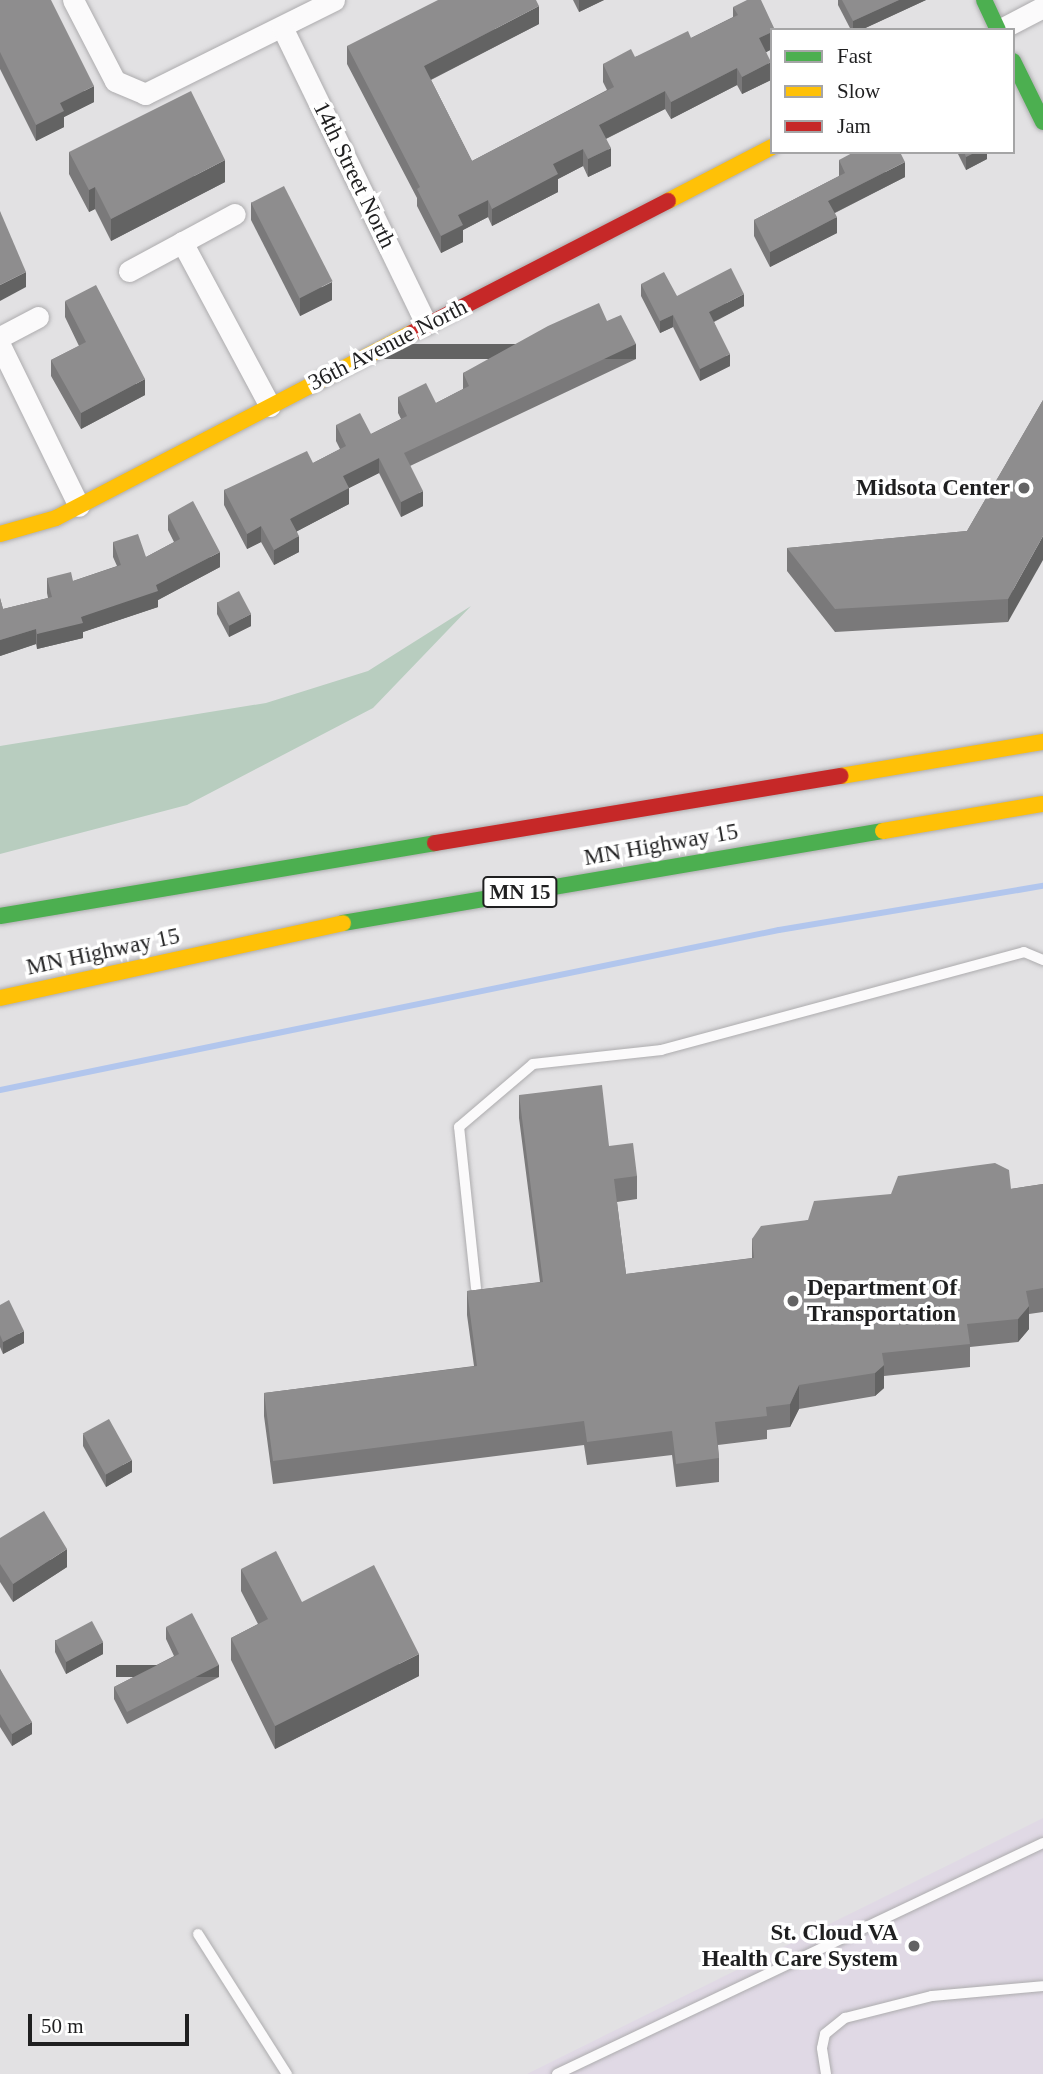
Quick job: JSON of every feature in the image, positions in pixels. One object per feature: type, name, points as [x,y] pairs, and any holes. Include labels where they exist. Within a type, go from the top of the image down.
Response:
[{"type":"main road","points":[[984,0],[998,28]]},
{"type":"main road","points":[[1015,65],[1043,122]]},
{"type":"main road","name":"36th Avenue North","points":[[0,534],[56,517],[79,506],[770,147]]},
{"type":"main road","points":[[804,782],[1043,725]]},
{"type":"main road","name":"MN Highway 15","points":[[0,916],[1043,742]]},
{"type":"main road","name":"MN Highway 15","points":[[0,998],[372,917],[1043,804]]},
{"type":"street","points":[[74,0],[115,81],[145,94],[334,0]]},
{"type":"street","points":[[1003,28],[1043,7]]},
{"type":"street","name":"14th Street North","points":[[282,27],[426,324]]},
{"type":"street","points":[[129,271],[235,214]]},
{"type":"street","points":[[182,242],[270,406]]},
{"type":"street","points":[[0,337],[38,317]]},
{"type":"street","points":[[0,345],[79,506]]},
{"type":"lane","points":[[476,1288],[459,1127],[533,1065],[661,1050],[1024,952],[1043,960]]},
{"type":"lane","points":[[557,2074],[1043,1843]]},
{"type":"lane","points":[[198,1934],[287,2074]]},
{"type":"lane","points":[[826,2074],[822,2048],[825,2034],[845,2018],[932,1996],[1043,1986]]},
{"type":"shaded area","name":"St. Cloud VA Health Care System","points":[[1043,1818],[1043,2074],[527,2074]]},
{"type":"green space","points":[[471,606],[373,708],[187,805],[0,854],[0,746],[266,703],[368,671]]},
{"type":"building","points":[[0,0],[51,0],[94,86],[60,103],[64,111],[36,125],[0,52]]},
{"type":"building","points":[[438,0],[536,0],[539,6],[424,66],[472,161],[614,87],[603,64],[631,49],[635,57],[688,31],[691,38],[738,15],[733,7],[747,0],[761,0],[774,28],[770,28],[770,33],[759,38],[770,63],[742,77],[737,68],[671,102],[665,91],[599,125],[611,148],[588,159],[583,149],[553,164],[558,174],[492,209],[488,200],[458,215],[463,225],[441,236],[417,189],[420,187],[347,46]]},
{"type":"building","points":[[842,0],[899,0],[853,21]]},
{"type":"building","points":[[191,91],[225,160],[111,219],[95,187],[89,190],[69,152]]},
{"type":"building","points":[[850,154],[901,154],[905,162],[828,201],[837,217],[770,252],[754,220],[845,173],[839,160]]},
{"type":"building","points":[[284,186],[333,281],[300,298],[251,203]]},
{"type":"building","points":[[0,211],[26,272],[0,285]]},
{"type":"building","points":[[731,268],[744,294],[709,312],[730,354],[700,369],[673,315],[660,321],[641,284],[664,272],[677,296]]},
{"type":"building","points":[[96,285],[145,379],[81,413],[51,360],[86,342],[65,301]]},
{"type":"building","points":[[599,303],[607,321],[621,315],[636,344],[404,453],[423,491],[401,502],[379,458],[343,476],[349,488],[290,519],[299,536],[274,550],[261,526],[247,534],[224,490],[307,451],[313,463],[346,446],[336,425],[360,413],[371,434],[407,416],[398,397],[426,383],[436,403],[469,386],[463,373],[548,326]]},
{"type":"building","name":"Midsota Center","points":[[1043,400],[1043,536],[1008,599],[835,609],[787,548],[967,531]]},
{"type":"building","points":[[193,501],[220,552],[156,585],[158,591],[81,617],[83,623],[37,634],[36,629],[0,640],[0,598],[3,609],[52,597],[47,578],[71,572],[73,581],[121,565],[113,542],[138,534],[146,557],[180,539],[168,515]]},
{"type":"building","points":[[239,591],[251,614],[229,626],[217,603]]},
{"type":"building","name":"Department Of Transportation","points":[[602,1085],[609,1146],[633,1143],[637,1176],[614,1179],[626,1274],[754,1258],[752,1239],[761,1226],[808,1220],[814,1201],[891,1194],[898,1176],[995,1163],[1009,1170],[1011,1189],[1043,1184],[1043,1288],[1026,1291],[1029,1306],[1018,1319],[967,1324],[970,1344],[882,1353],[884,1365],[875,1373],[799,1385],[790,1404],[766,1407],[767,1416],[715,1422],[719,1458],[676,1464],[672,1431],[587,1442],[584,1421],[273,1461],[264,1393],[477,1366],[467,1291],[543,1282],[519,1095]]},
{"type":"building","points":[[9,1300],[24,1331],[3,1342],[0,1335],[0,1305]]},
{"type":"building","points":[[109,1419],[132,1460],[106,1475],[83,1434]]},
{"type":"building","points":[[44,1511],[67,1549],[13,1584],[0,1564],[0,1538]]},
{"type":"building","points":[[276,1551],[302,1602],[374,1565],[419,1654],[275,1726],[231,1638],[268,1619],[241,1569]]},
{"type":"building","points":[[192,1613],[219,1665],[127,1712],[114,1687],[179,1654],[166,1627]]},
{"type":"building","points":[[92,1621],[103,1642],[66,1662],[55,1641]]},
{"type":"building","points":[[0,1669],[32,1722],[12,1734],[0,1714]]},
{"type":"waterway","points":[[0,1090],[779,930],[1043,886]]},
{"type":"traffic: fast","points":[[984,0],[997,28]]},
{"type":"traffic: fast","points":[[1015,65],[1043,122]]},
{"type":"traffic: fast","points":[[343,923],[883,831]]},
{"type":"traffic: fast","points":[[0,916],[435,843]]},
{"type":"traffic: slow","points":[[668,201],[770,148]]},
{"type":"traffic: slow","points":[[0,534],[56,518],[412,333]]},
{"type":"traffic: slow","points":[[841,776],[1043,742]]},
{"type":"traffic: slow","points":[[883,831],[1043,804]]},
{"type":"traffic: slow","points":[[0,998],[343,923]]},
{"type":"traffic: jam","points":[[412,333],[668,201]]},
{"type":"traffic: jam","points":[[435,843],[841,776]]},
{"type":"place","name":"Midsota Center","points":[[1024,488]]},
{"type":"place","name":"Department Of Transportation","points":[[793,1301]]},
{"type":"place","name":"St. Cloud VA Health Care System","points":[[914,1946]]}]
